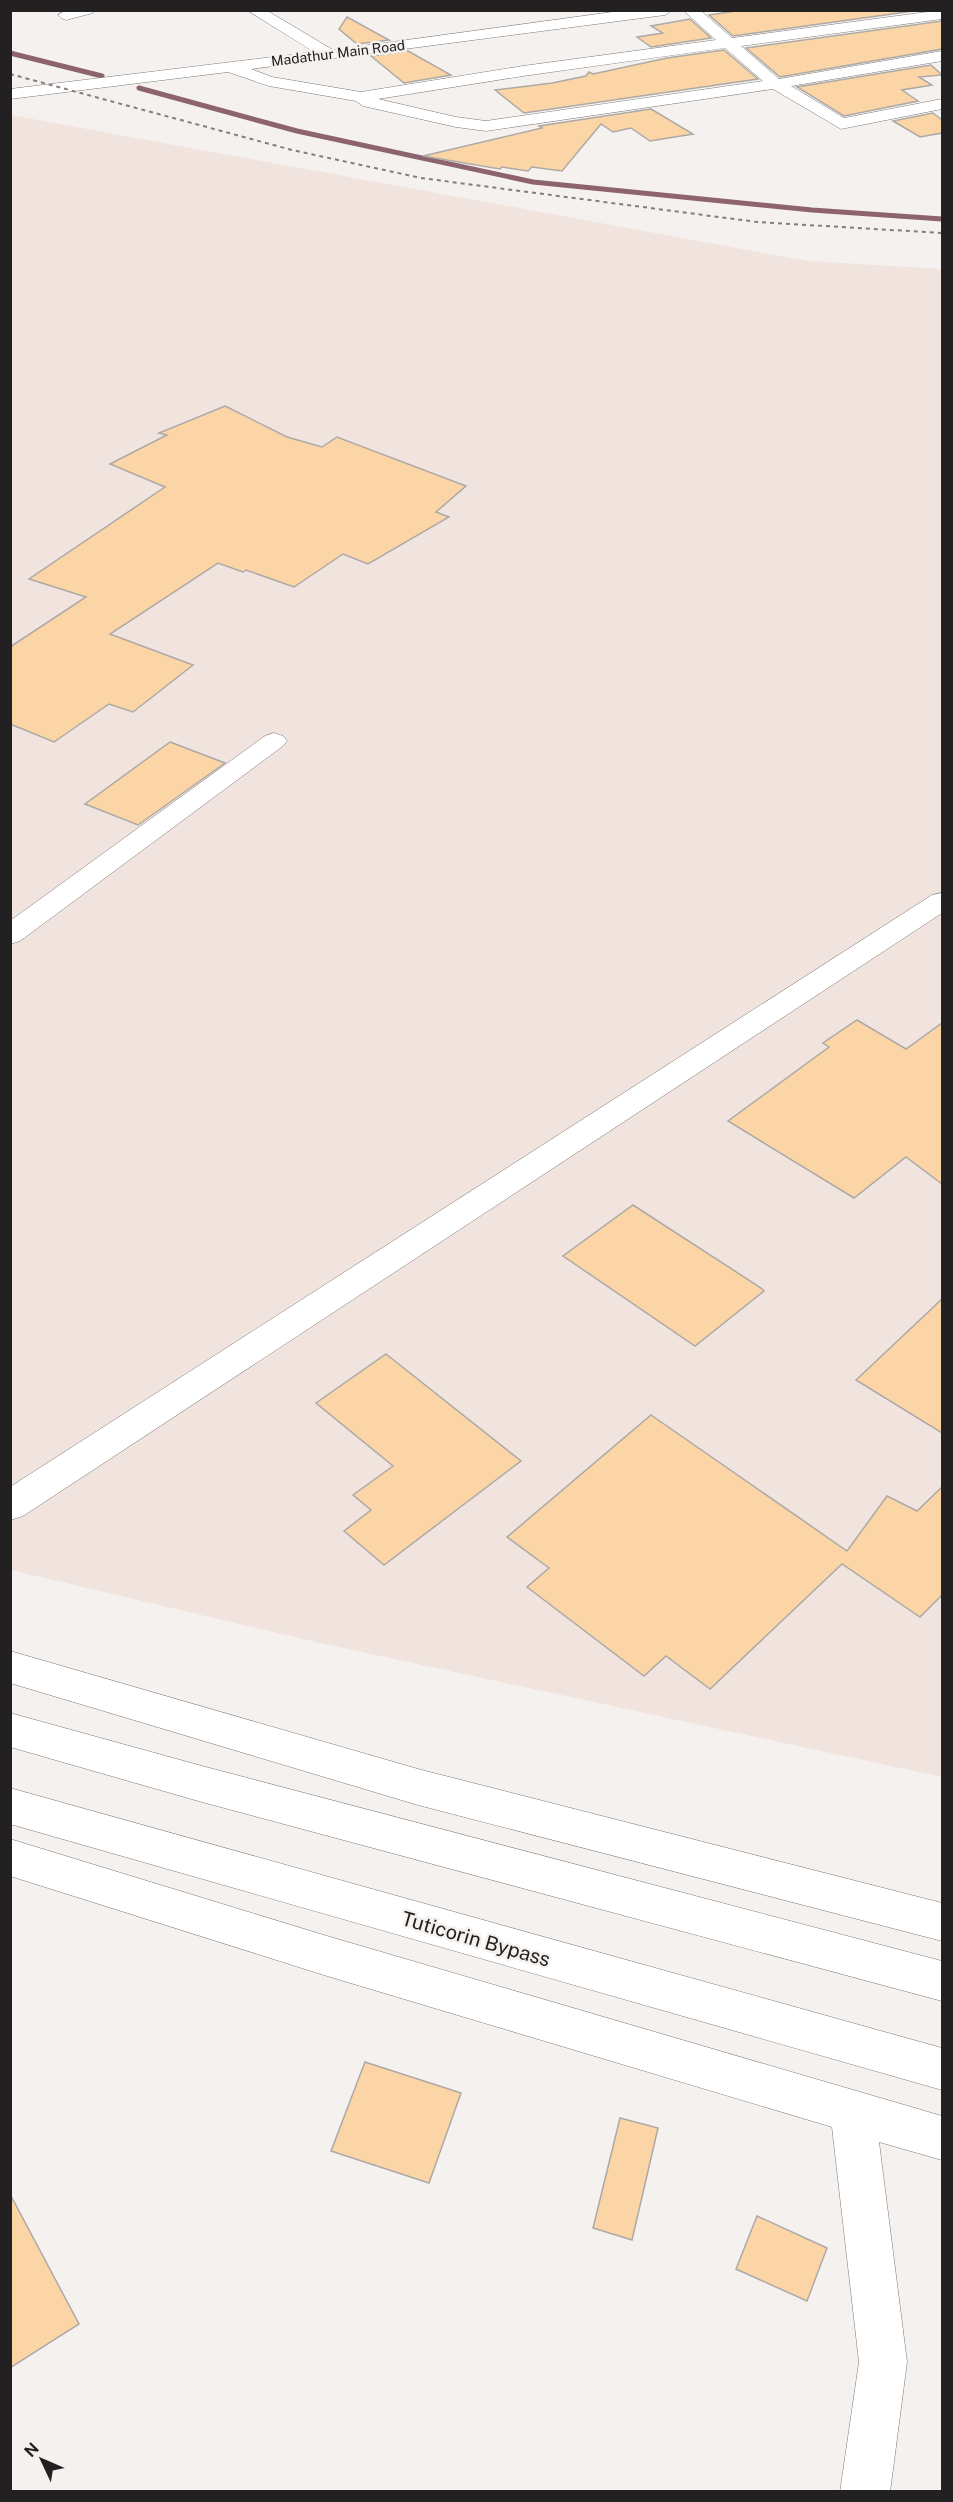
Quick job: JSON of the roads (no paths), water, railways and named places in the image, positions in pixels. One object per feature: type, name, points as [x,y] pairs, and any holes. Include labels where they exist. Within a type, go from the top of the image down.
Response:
[{"type":"main road","points":[[66,15],[88,10]]},
{"type":"main road","points":[[254,10],[330,55]]},
{"type":"main road","name":"Madathur Main Road","points":[[10,93],[330,55],[665,10]]},
{"type":"main road","points":[[690,10],[776,84],[841,124],[942,104]]},
{"type":"main road","points":[[228,67],[269,81],[361,97],[523,71],[942,14]]},
{"type":"main road","points":[[361,97],[369,102],[456,122],[486,126],[776,84],[942,56]]},
{"type":"main road","points":[[10,935],[274,741]]},
{"type":"main road","points":[[10,1506],[942,901]]},
{"type":"main road","points":[[10,1668],[418,1787],[942,1922]]},
{"type":"main road","points":[[10,1730],[202,1784],[942,1981]]},
{"type":"main road","name":"Tuticorin Bypass","points":[[10,1806],[942,2069]]},
{"type":"main road","points":[[10,1857],[327,1956],[942,2138]]},
{"type":"main road","points":[[853,2112],[883,2362],[865,2492]]},
{"type":"waterway","points":[[10,53],[102,76]]},
{"type":"waterway","points":[[139,88],[297,131],[533,182],[812,210],[942,219]]},
{"type":"railway","points":[[10,74],[292,150],[421,178],[757,222],[942,233]]}]
